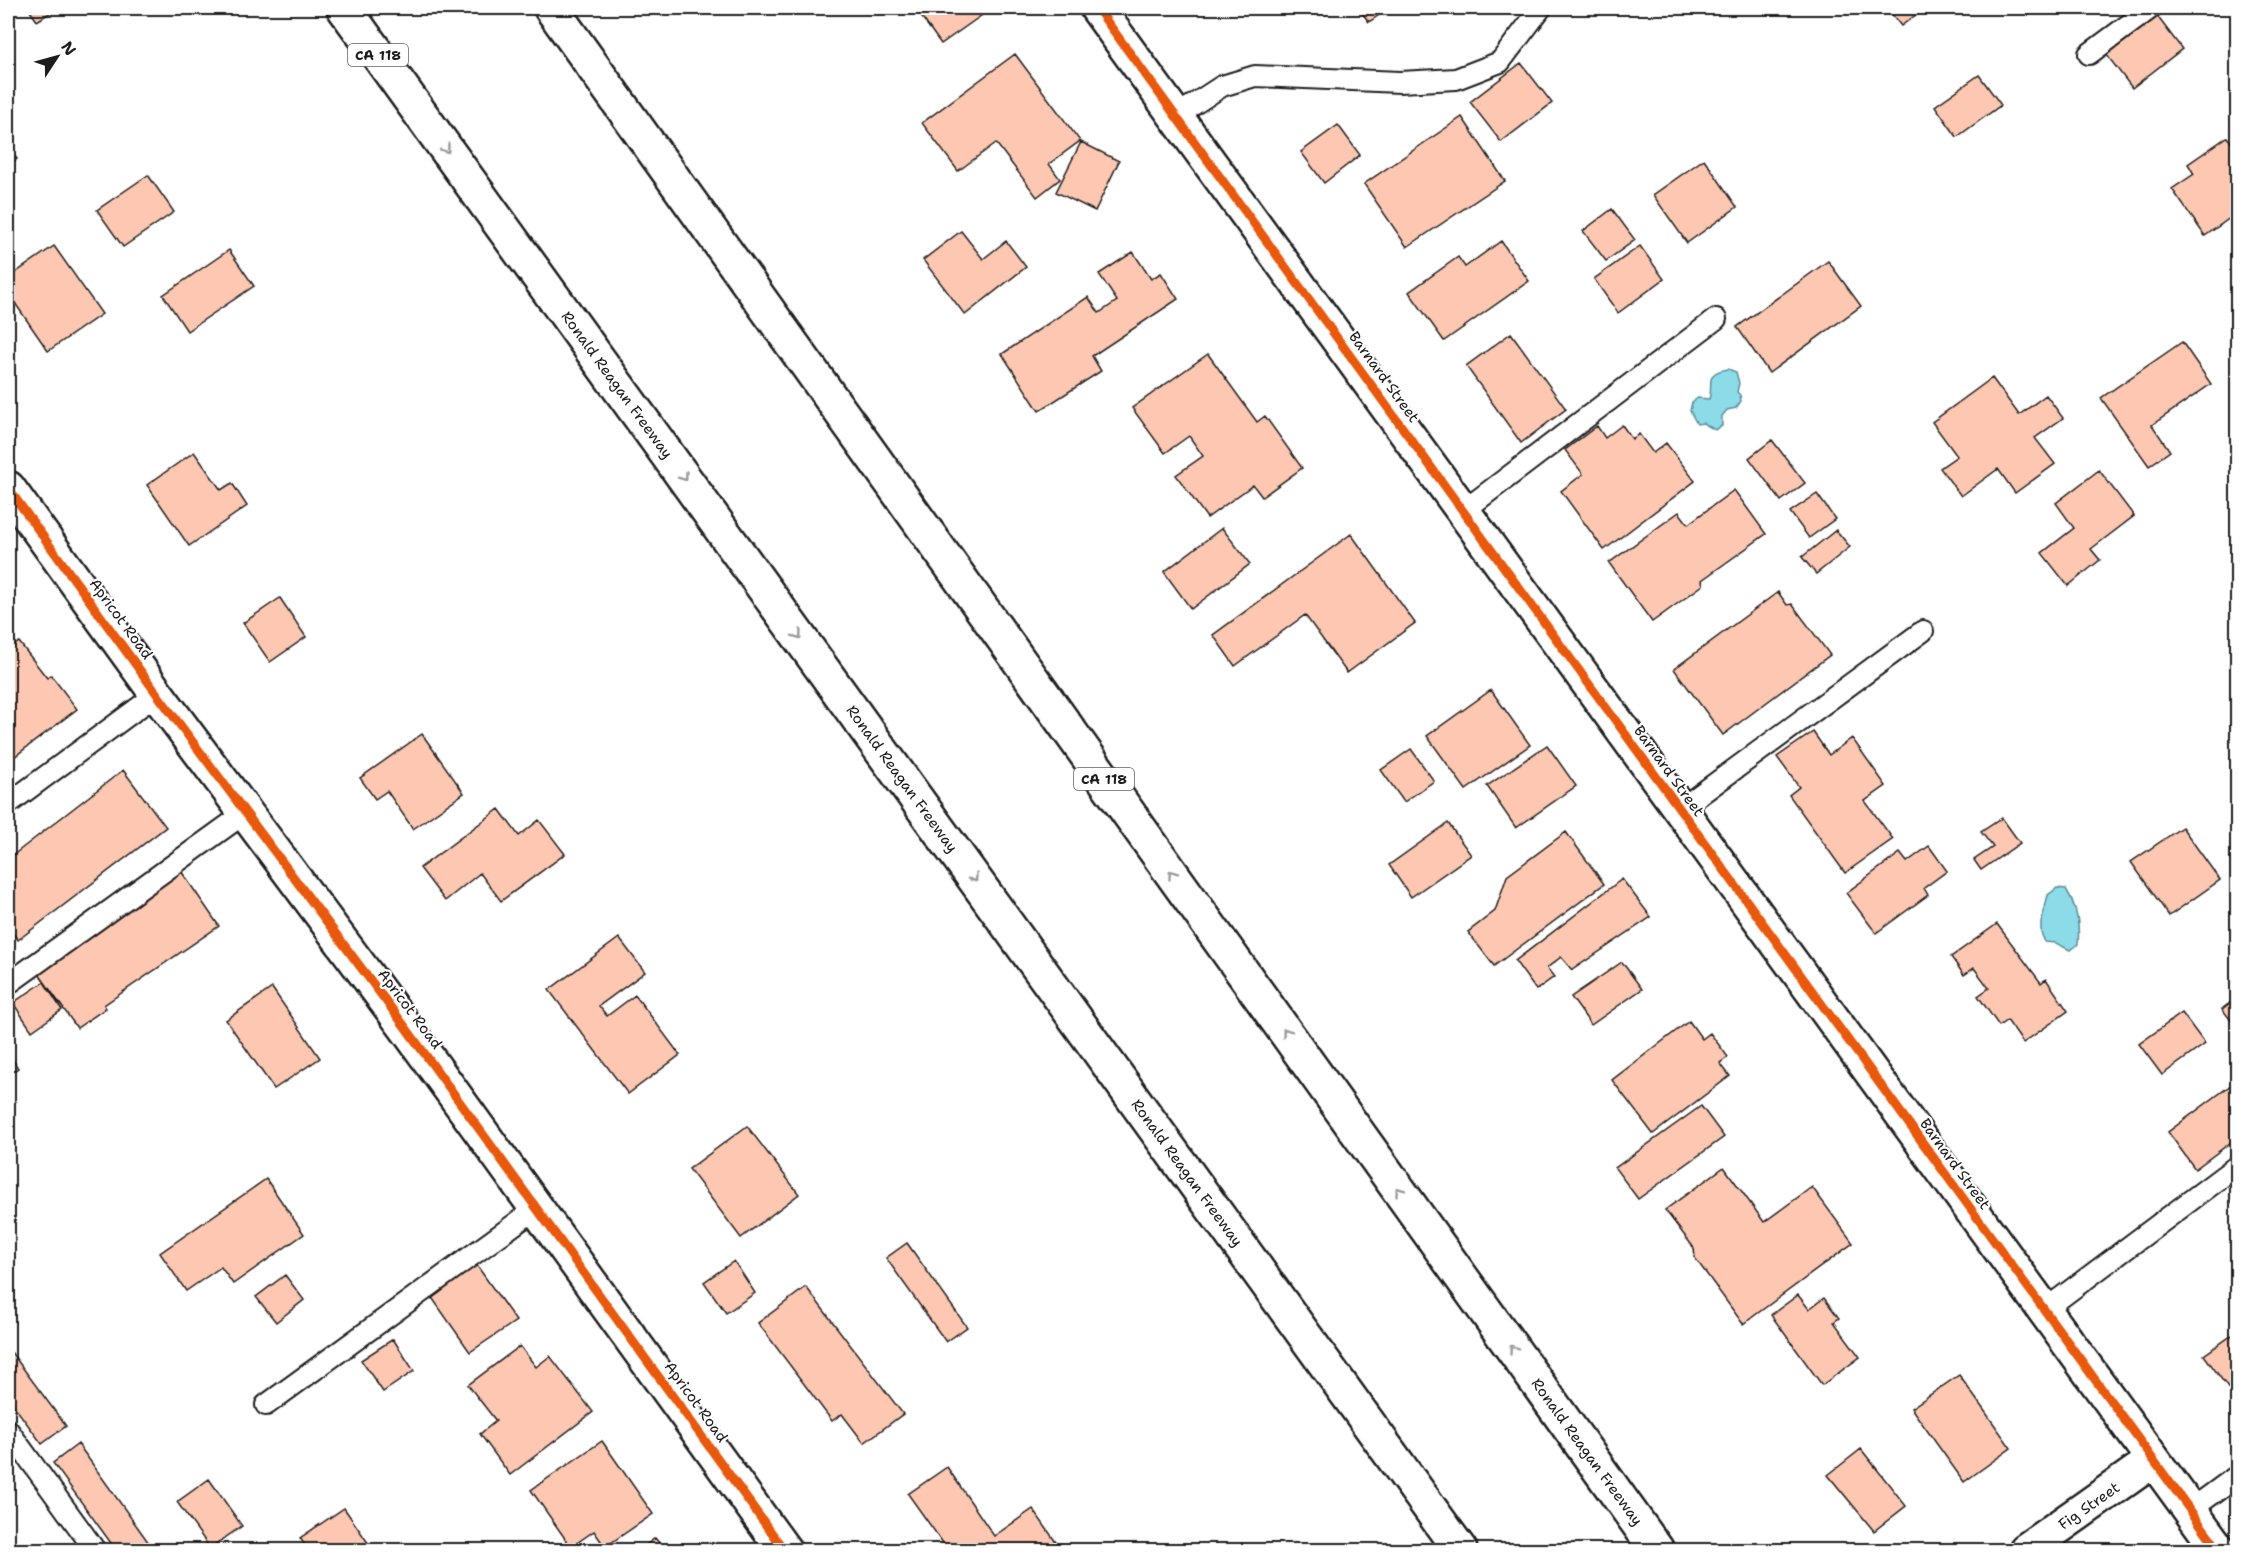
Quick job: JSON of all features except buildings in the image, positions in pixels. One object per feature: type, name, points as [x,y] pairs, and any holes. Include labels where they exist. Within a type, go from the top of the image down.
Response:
[{"type":"main road","name":"Ronald Reagan Freeway","points":[[344,8],[1460,1551]]},
{"type":"main road","name":"Ronald Reagan Freeway","points":[[551,8],[1657,1551]]},
{"type":"main road","name":"Barnard Street","points":[[1097,8],[2218,1551]]},
{"type":"main road","name":"Apricot Road","points":[[8,488],[157,694],[406,1028],[784,1551]]},
{"type":"main road","name":"Fig Street","points":[[2026,1551],[2152,1461]]},
{"type":"lane","points":[[1176,116],[1222,86],[1255,76],[1400,82],[1456,79],[1500,62],[1541,8]]},
{"type":"lane","points":[[2089,54],[2151,8]]},
{"type":"lane","points":[[1462,512],[1716,319]]},
{"type":"lane","points":[[1679,810],[1923,631]]},
{"type":"lane","points":[[8,804],[157,694]]},
{"type":"lane","points":[[8,984],[245,813]]},
{"type":"lane","points":[[2043,1311],[2238,1165]]},
{"type":"lane","points":[[266,1404],[537,1208]]},
{"type":"lane","points":[[8,1430],[95,1551]]},
{"type":"lane","points":[[2189,1511],[2238,1475]]},
{"type":"water","points":[[1728,369],[1736,372],[1739,383],[1737,392],[1741,401],[1736,408],[1727,410],[1722,416],[1722,426],[1715,430],[1703,423],[1697,424],[1690,411],[1692,402],[1698,398],[1709,399],[1712,376]]},
{"type":"water","points":[[2057,888],[2066,889],[2077,915],[2078,944],[2070,950],[2056,943],[2045,942],[2041,933],[2041,923],[2048,895]]},
{"type":"cycle path","points":[[1097,8],[2219,1550]]},
{"type":"cycle path","points":[[8,488],[157,694],[406,1028],[784,1550]]}]
